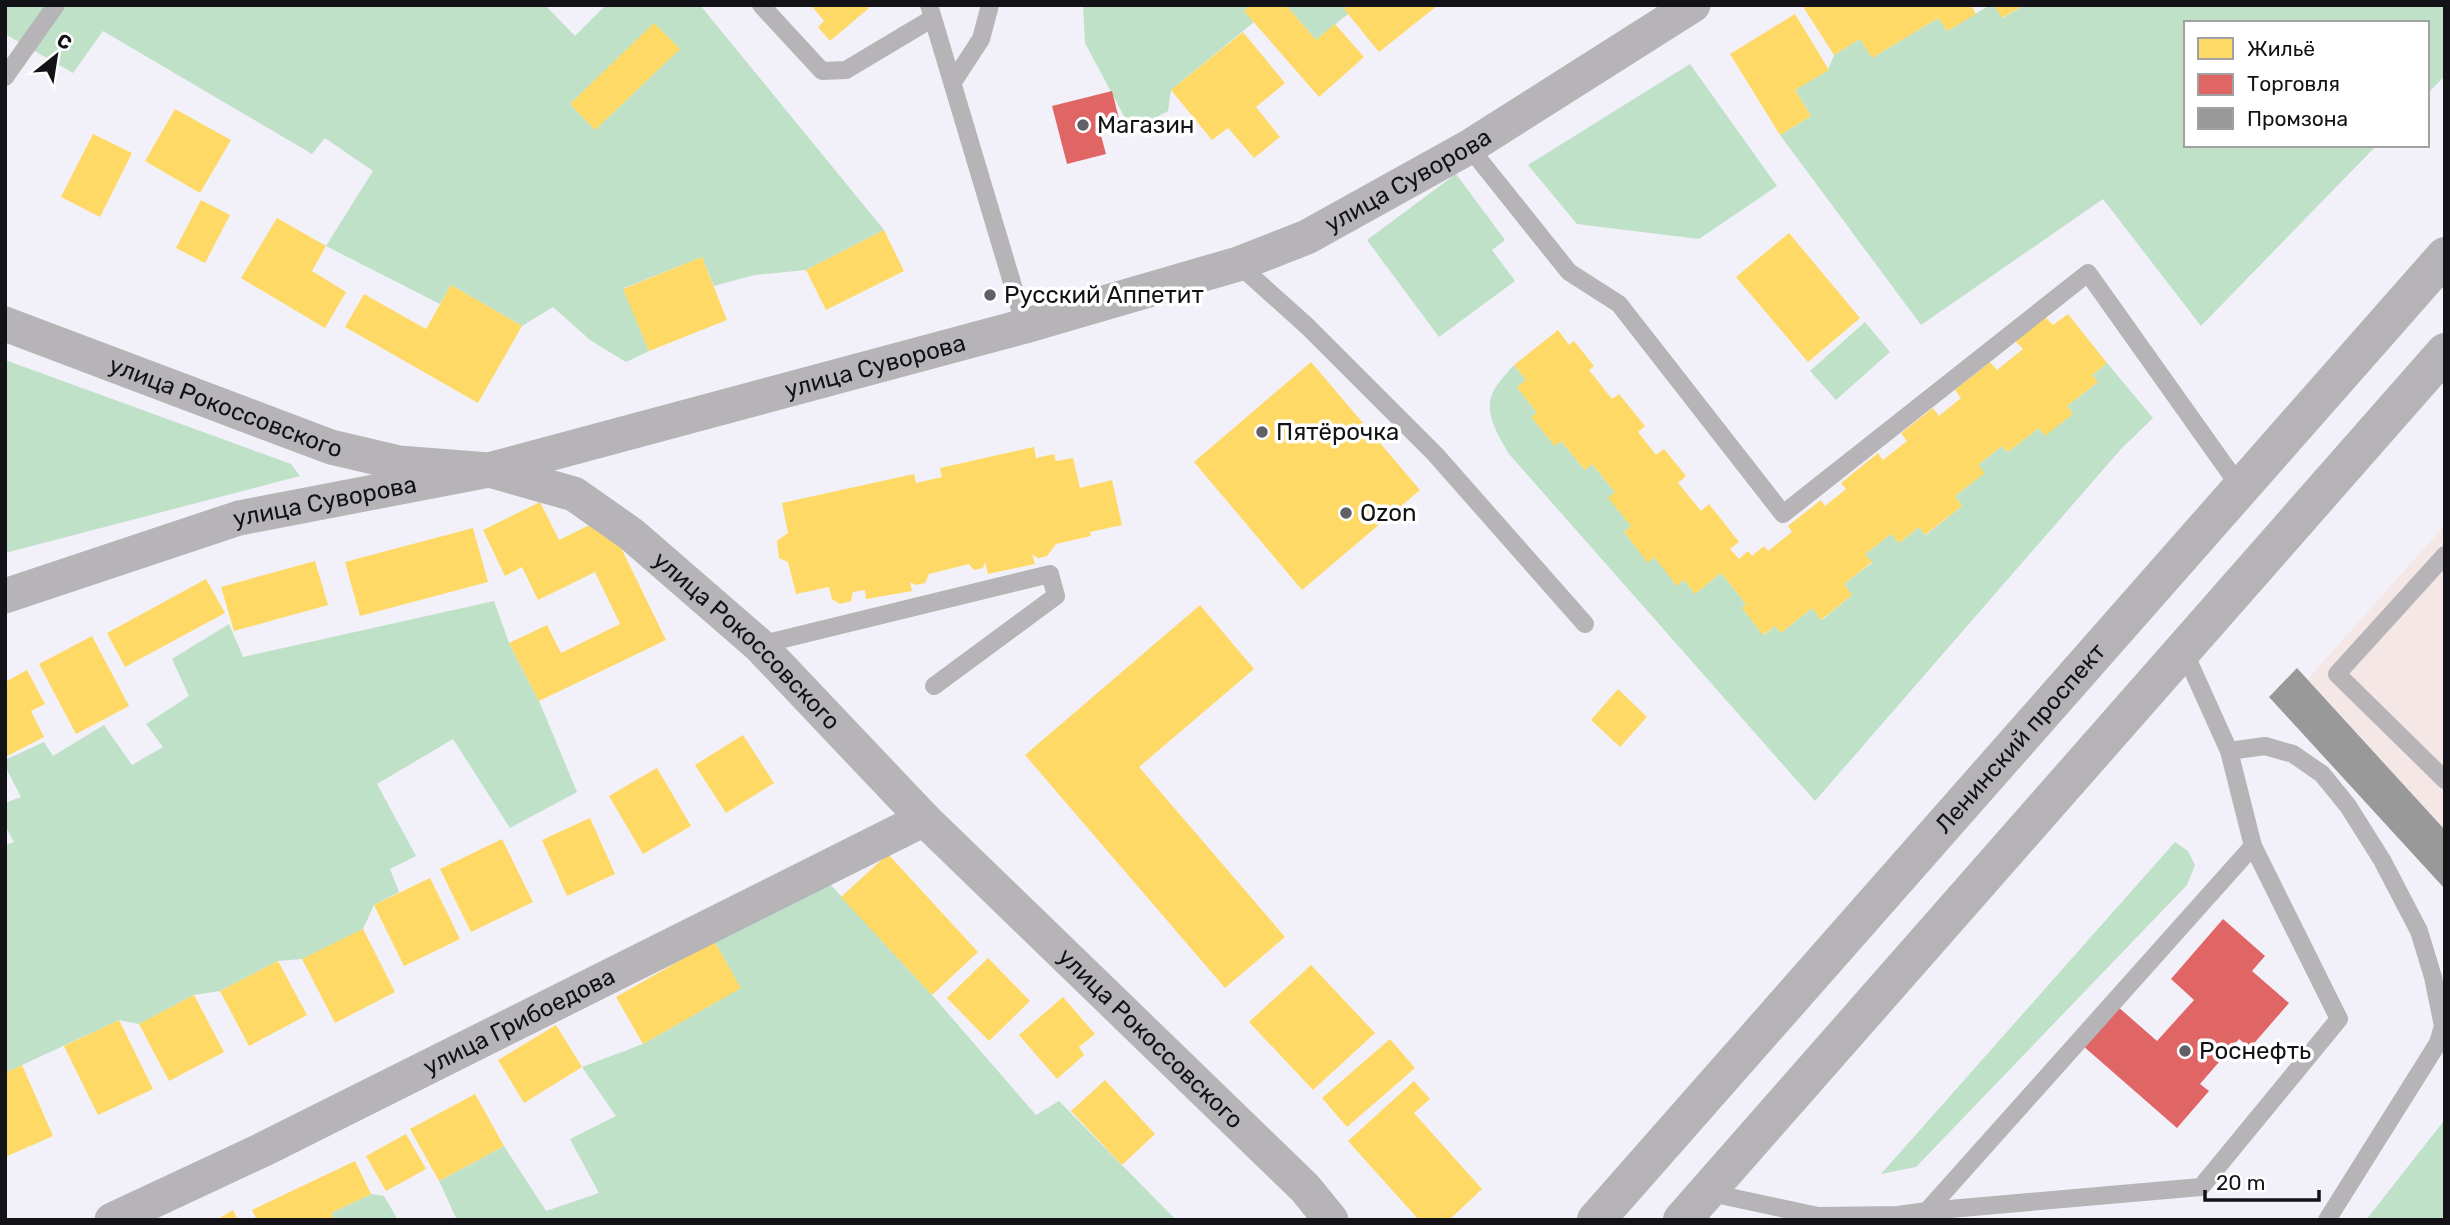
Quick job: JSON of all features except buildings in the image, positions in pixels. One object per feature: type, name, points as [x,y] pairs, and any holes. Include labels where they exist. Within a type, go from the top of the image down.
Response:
[{"type":"main road","name":"Ленинский проспект","points":[[1595,1220],[2445,256]]},
{"type":"main road","points":[[1694,1206],[2445,352]]},
{"type":"street","name":"улица Суворова","points":[[5,596],[239,518],[489,470],[1025,326],[1238,264],[1307,237],[1469,147],[1693,5]]},
{"type":"street","name":"улица Рокоссовского","points":[[5,324],[331,447],[399,463],[489,470],[573,494],[631,534],[759,645],[924,819],[1305,1188],[1331,1220]]},
{"type":"street","name":"улица Грибоедова","points":[[112,1220],[275,1144],[924,819]]},
{"type":"lane","points":[[5,77],[56,5]]},
{"type":"lane","points":[[761,5],[822,72],[846,70],[931,12],[1025,326]]},
{"type":"lane","points":[[953,82],[981,39],[990,5]]},
{"type":"lane","points":[[1469,147],[1569,272],[1619,303],[1783,514],[2088,272],[2240,487]]},
{"type":"lane","points":[[1238,264],[1307,326],[1436,454],[1585,624]]},
{"type":"lane","points":[[2445,555],[2337,674],[2445,780]]},
{"type":"lane","points":[[759,645],[1050,574],[1056,596],[934,686]]},
{"type":"lane","points":[[1694,1206],[1823,1218],[1898,1215],[2201,1187],[2339,1019],[2253,846],[2229,751],[2183,649]]},
{"type":"lane","points":[[2229,751],[2265,746],[2293,754],[2322,774],[2348,806],[2382,860],[2419,931],[2436,989],[2443,1026],[2438,1043],[2327,1220]]},
{"type":"lane","points":[[1927,1211],[2253,846]]},
{"type":"shaded area","points":[[2445,525],[2445,830],[2308,679]]},
{"type":"green space","points":[[5,5],[545,5],[575,36],[606,5],[700,5],[884,230],[806,270],[754,275],[714,286],[702,257],[624,288],[649,351],[626,362],[590,340],[553,307],[522,326],[451,285],[440,304],[326,246],[373,171],[325,138],[312,154],[103,31],[73,73],[5,34]]},
{"type":"green space","points":[[1083,5],[1250,5],[1254,22],[1171,90],[1168,111],[1132,131],[1085,43]]},
{"type":"green space","points":[[1286,5],[1349,5],[1348,14],[1316,40]]},
{"type":"green space","points":[[1990,5],[1994,5],[2003,18],[2024,5],[2445,5],[2445,76],[2429,92],[2429,21],[2184,21],[2184,147],[2375,147],[2201,326],[2103,199],[1921,325],[1780,135],[1811,116],[1795,90],[1828,70],[1834,55],[1860,39],[1872,58],[1938,18],[1947,31]]},
{"type":"green space","points":[[1690,64],[1777,186],[1699,239],[1577,224],[1528,165]]},
{"type":"green space","points":[[1456,174],[1505,240],[1492,250],[1515,281],[1439,337],[1367,240]]},
{"type":"green space","points":[[1865,322],[1890,352],[1836,400],[1810,371]]},
{"type":"green space","points":[[5,360],[291,464],[300,476],[5,553]]},
{"type":"green space","points":[[2107,363],[2153,418],[2121,449],[1815,801],[1509,454],[1493,424],[1490,408],[1495,388],[1514,365],[1526,380],[1517,387],[1537,413],[1532,418],[1555,446],[1561,441],[1585,470],[1592,464],[1615,492],[1609,498],[1631,526],[1624,532],[1648,562],[1654,557],[1677,585],[1684,580],[1695,594],[1721,573],[1746,604],[1742,608],[1764,635],[1775,626],[1781,633],[1812,608],[1822,620],[1852,595],[1844,584],[1872,563],[1865,554],[1891,534],[1899,543],[1919,527],[1926,535],[1962,506],[1955,496],[1984,473],[1978,465],[2002,446],[2008,452],[2039,428],[2073,414],[2067,406],[2097,383],[2092,375]]},
{"type":"green space","points":[[494,601],[509,643],[539,701],[577,792],[510,828],[453,739],[377,784],[416,856],[390,869],[399,892],[374,905],[363,929],[302,959],[278,961],[220,991],[194,995],[139,1024],[119,1020],[5,1073],[5,845],[14,842],[5,826],[5,803],[21,797],[5,766],[5,760],[44,742],[53,756],[104,725],[132,765],[163,747],[146,724],[189,696],[172,659],[229,624],[243,657]]},
{"type":"green space","points":[[2175,842],[2188,851],[2195,865],[2187,885],[1916,1167],[1881,1174]]},
{"type":"green space","points":[[828,882],[932,995],[1036,1115],[1059,1101],[1176,1220],[457,1220],[439,1181],[504,1146],[546,1211],[599,1193],[570,1139],[616,1116],[582,1067],[643,1044],[740,988],[714,941]]},
{"type":"green space","points":[[2445,1120],[2445,1220],[2366,1220],[2443,1122]]},
{"type":"green space","points":[[371,1194],[384,1196],[398,1220],[334,1220],[331,1213]]},
{"type":"place","name":"Магазин","points":[[1083,125]]},
{"type":"place","name":"Русский Аппетит","points":[[990,295]]},
{"type":"place","name":"Пятёрочка","points":[[1262,432]]},
{"type":"place","name":"Ozon","points":[[1346,513]]},
{"type":"place","name":"Роснефть","points":[[2185,1051]]}]
